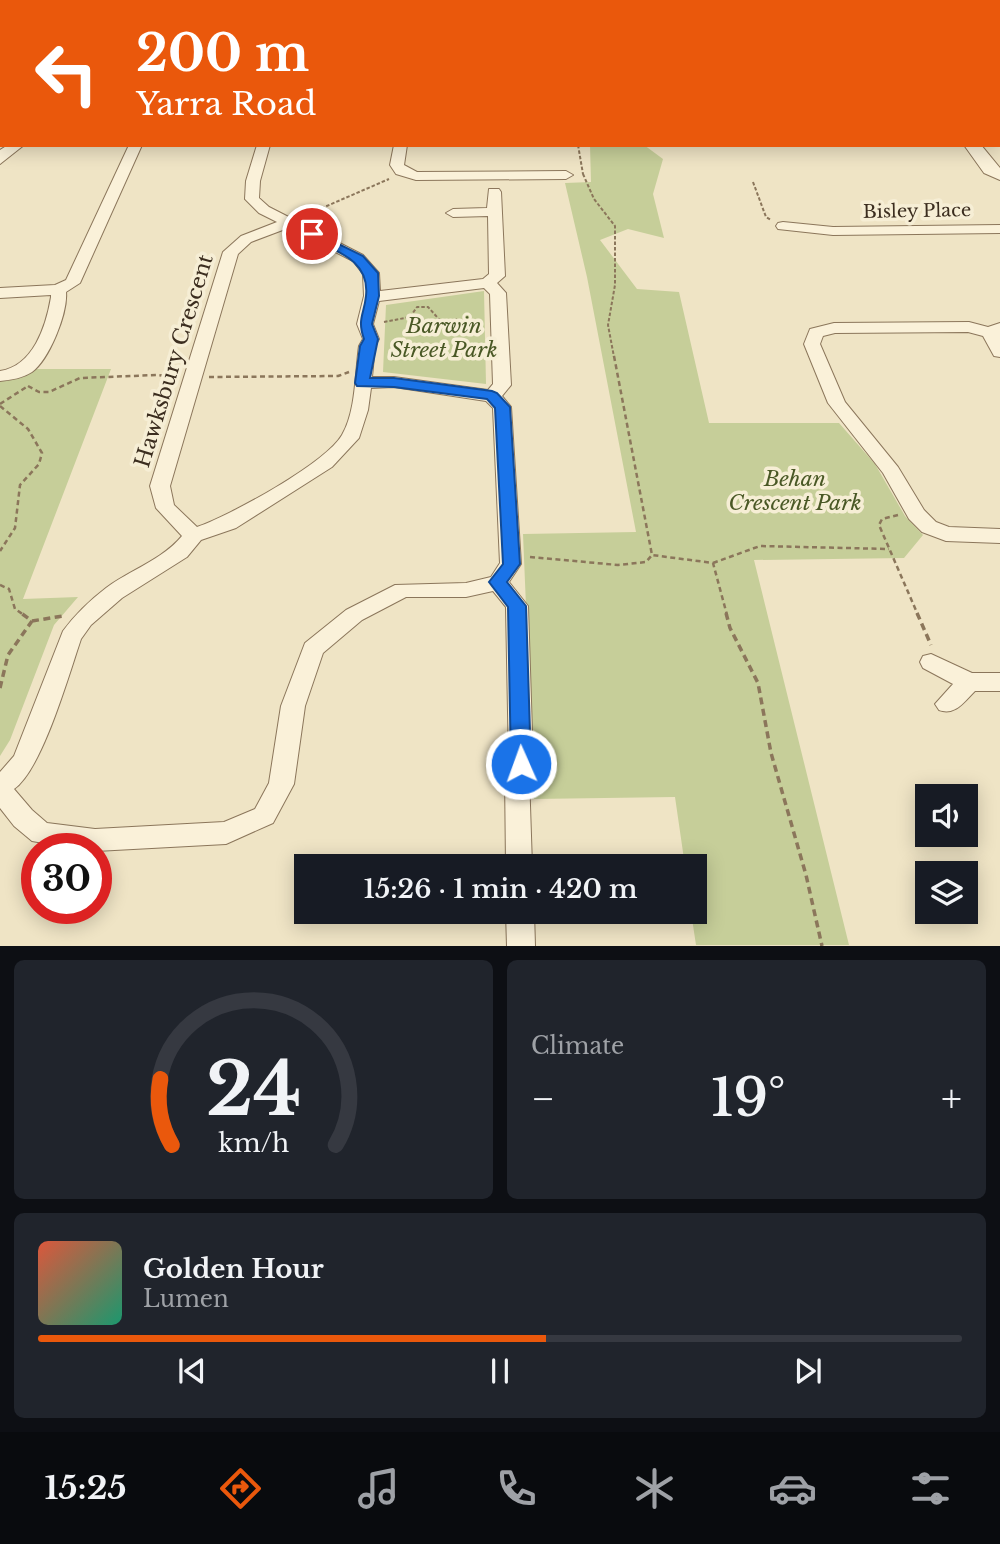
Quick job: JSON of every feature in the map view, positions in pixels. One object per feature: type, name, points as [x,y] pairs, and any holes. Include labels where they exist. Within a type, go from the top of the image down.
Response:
[{"type":"street","points":[[0,160],[15,147]]},
{"type":"street","points":[[0,293],[58,290],[72,283],[135,147]]},
{"type":"street","points":[[263,147],[253,181],[252,199],[264,210],[358,258],[371,273],[372,296],[365,324],[371,339],[359,376],[359,410],[350,439],[325,463],[229,523],[194,535],[180,552],[114,593],[83,620],[71,637],[25,759],[14,776],[0,788],[23,818],[41,833],[95,840],[226,833],[264,816],[281,783],[293,706],[313,649],[354,615],[403,590],[466,590],[498,582],[511,564],[502,407],[492,396],[359,376]]},
{"type":"street","points":[[401,147],[397,165],[401,171],[416,176],[566,175]]},
{"type":"street","points":[[974,147],[990,169],[1000,175]]},
{"type":"street","points":[[372,296],[403,295],[488,283],[497,276],[494,192]]},
{"type":"street","points":[[453,213],[494,212]]},
{"type":"street","name":"Hawksbury Crescent","points":[[194,535],[164,508],[159,496],[166,464],[195,384],[193,369],[231,252],[247,239],[289,223]]},
{"type":"street","points":[[783,226],[833,231]]},
{"type":"street","name":"Bisley Place","points":[[833,231],[1000,229]]},
{"type":"street","points":[[488,283],[498,293],[502,385],[492,396]]},
{"type":"street","points":[[0,376],[11,375],[31,364],[57,312],[61,299],[58,290]]},
{"type":"street","points":[[1000,352],[994,330],[969,327],[835,328],[816,333],[812,344],[836,403],[891,471],[916,514],[929,527],[946,534],[1000,536]]},
{"type":"street","points":[[498,582],[517,606],[521,764],[517,775],[519,854]]},
{"type":"street","points":[[938,665],[969,682],[1000,682]]},
{"type":"street","points":[[947,704],[969,682]]},
{"type":"street","points":[[520,924],[521,946]]},
{"type":"path","points":[[579,147],[583,174],[594,199],[615,226],[615,285],[608,326],[652,555]]},
{"type":"path","points":[[566,175],[583,174]]},
{"type":"path","points":[[289,223],[396,176]]},
{"type":"path","points":[[753,183],[766,217],[783,226]]},
{"type":"path","points":[[410,317],[417,307],[425,305],[434,308],[442,323],[458,330],[499,326]]},
{"type":"path","points":[[380,322],[410,317],[430,323],[459,319]]},
{"type":"path","points":[[28,386],[49,393],[79,378],[156,375],[184,378]]},
{"type":"path","points":[[198,378],[359,376]]},
{"type":"path","points":[[0,406],[12,412],[42,450],[41,460],[24,477],[19,487],[19,518],[8,543],[0,551]]},
{"type":"path","points":[[916,514],[890,516],[882,519],[879,525],[930,645],[954,658],[938,665]]},
{"type":"path","points":[[652,555],[713,563],[760,545],[889,549]]},
{"type":"path","points":[[510,554],[618,565],[646,562],[652,555]]},
{"type":"path","points":[[713,563],[730,628],[758,683],[771,753],[806,875],[822,946]]},
{"type":"path","points":[[0,585],[9,589],[15,609],[22,617],[32,621],[58,616],[70,617]]},
{"type":"path","points":[[0,688],[7,674],[5,661],[29,631],[32,621]]},
{"type":"green space","name":"Behan Crescent Park","points":[[590,147],[647,147],[663,159],[653,194],[664,238],[628,229],[600,240],[637,289],[679,292],[709,423],[839,423],[875,464],[905,516],[923,535],[904,558],[754,560],[849,945],[696,945],[693,924],[707,924],[707,854],[683,854],[675,797],[534,799],[523,534],[636,532],[587,277],[565,183],[591,182]]},
{"type":"green space","name":"Barwin Street Park","points":[[484,291],[486,384],[383,372],[386,305]]},
{"type":"green space","points":[[33,369],[111,369],[23,599],[78,597],[54,625],[10,740],[0,756],[0,381],[24,376]]},
{"type":"route","points":[[312,234],[358,258],[371,273],[372,296],[365,324],[371,339],[367,346],[362,383],[394,382],[492,396],[502,407],[511,564],[498,582],[517,606],[521,764]]}]
